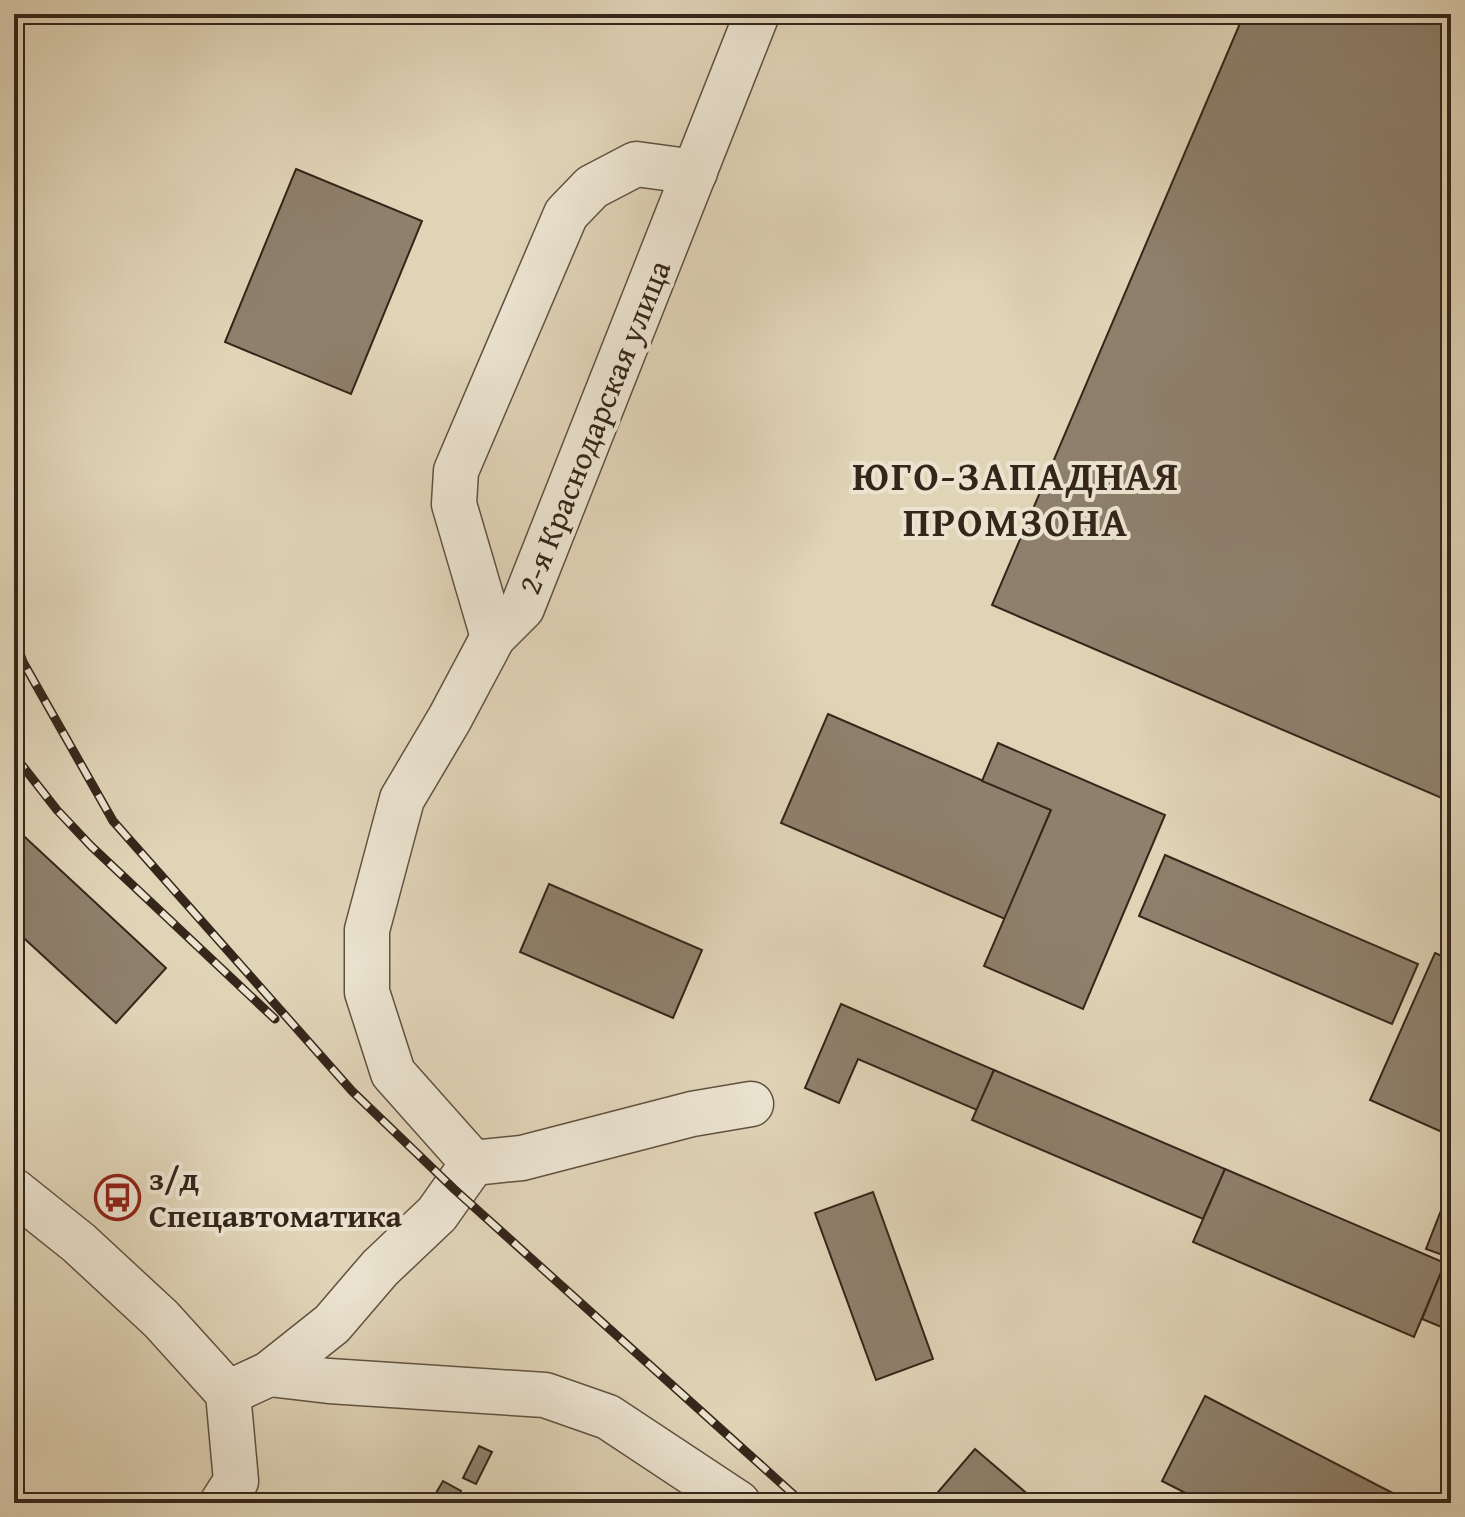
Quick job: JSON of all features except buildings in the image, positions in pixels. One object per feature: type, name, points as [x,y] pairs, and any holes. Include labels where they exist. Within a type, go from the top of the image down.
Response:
[{"type":"street","name":"2-я Краснодарская улица","points":[[473,1163],[393,1073],[367,992],[367,930],[402,799],[493,637],[522,608],[757,14]]},
{"type":"street","points":[[493,637],[454,504],[456,471],[566,214],[592,187],[636,164],[695,172]]},
{"type":"street","points":[[228,1393],[269,1374],[332,1324],[380,1268],[437,1214],[473,1163],[522,1158],[692,1114],[751,1104]]},
{"type":"street","points":[[14,1191],[79,1243],[161,1319],[228,1393],[236,1481],[222,1503]]},
{"type":"street","points":[[269,1374],[329,1381],[545,1395],[608,1417],[738,1503]]},
{"type":"railway","points":[[14,636],[23,662],[113,821],[352,1091],[454,1189],[803,1503]]},
{"type":"railway","points":[[14,755],[57,810],[91,846],[275,1019]]},
{"type":"place","name":"з/д Спецавтоматика","points":[[118,1197]]},
{"type":"district","name":"ЮГО-ЗАПАДНАЯ ПРОМЗОНА","points":[[1016,499]]}]
